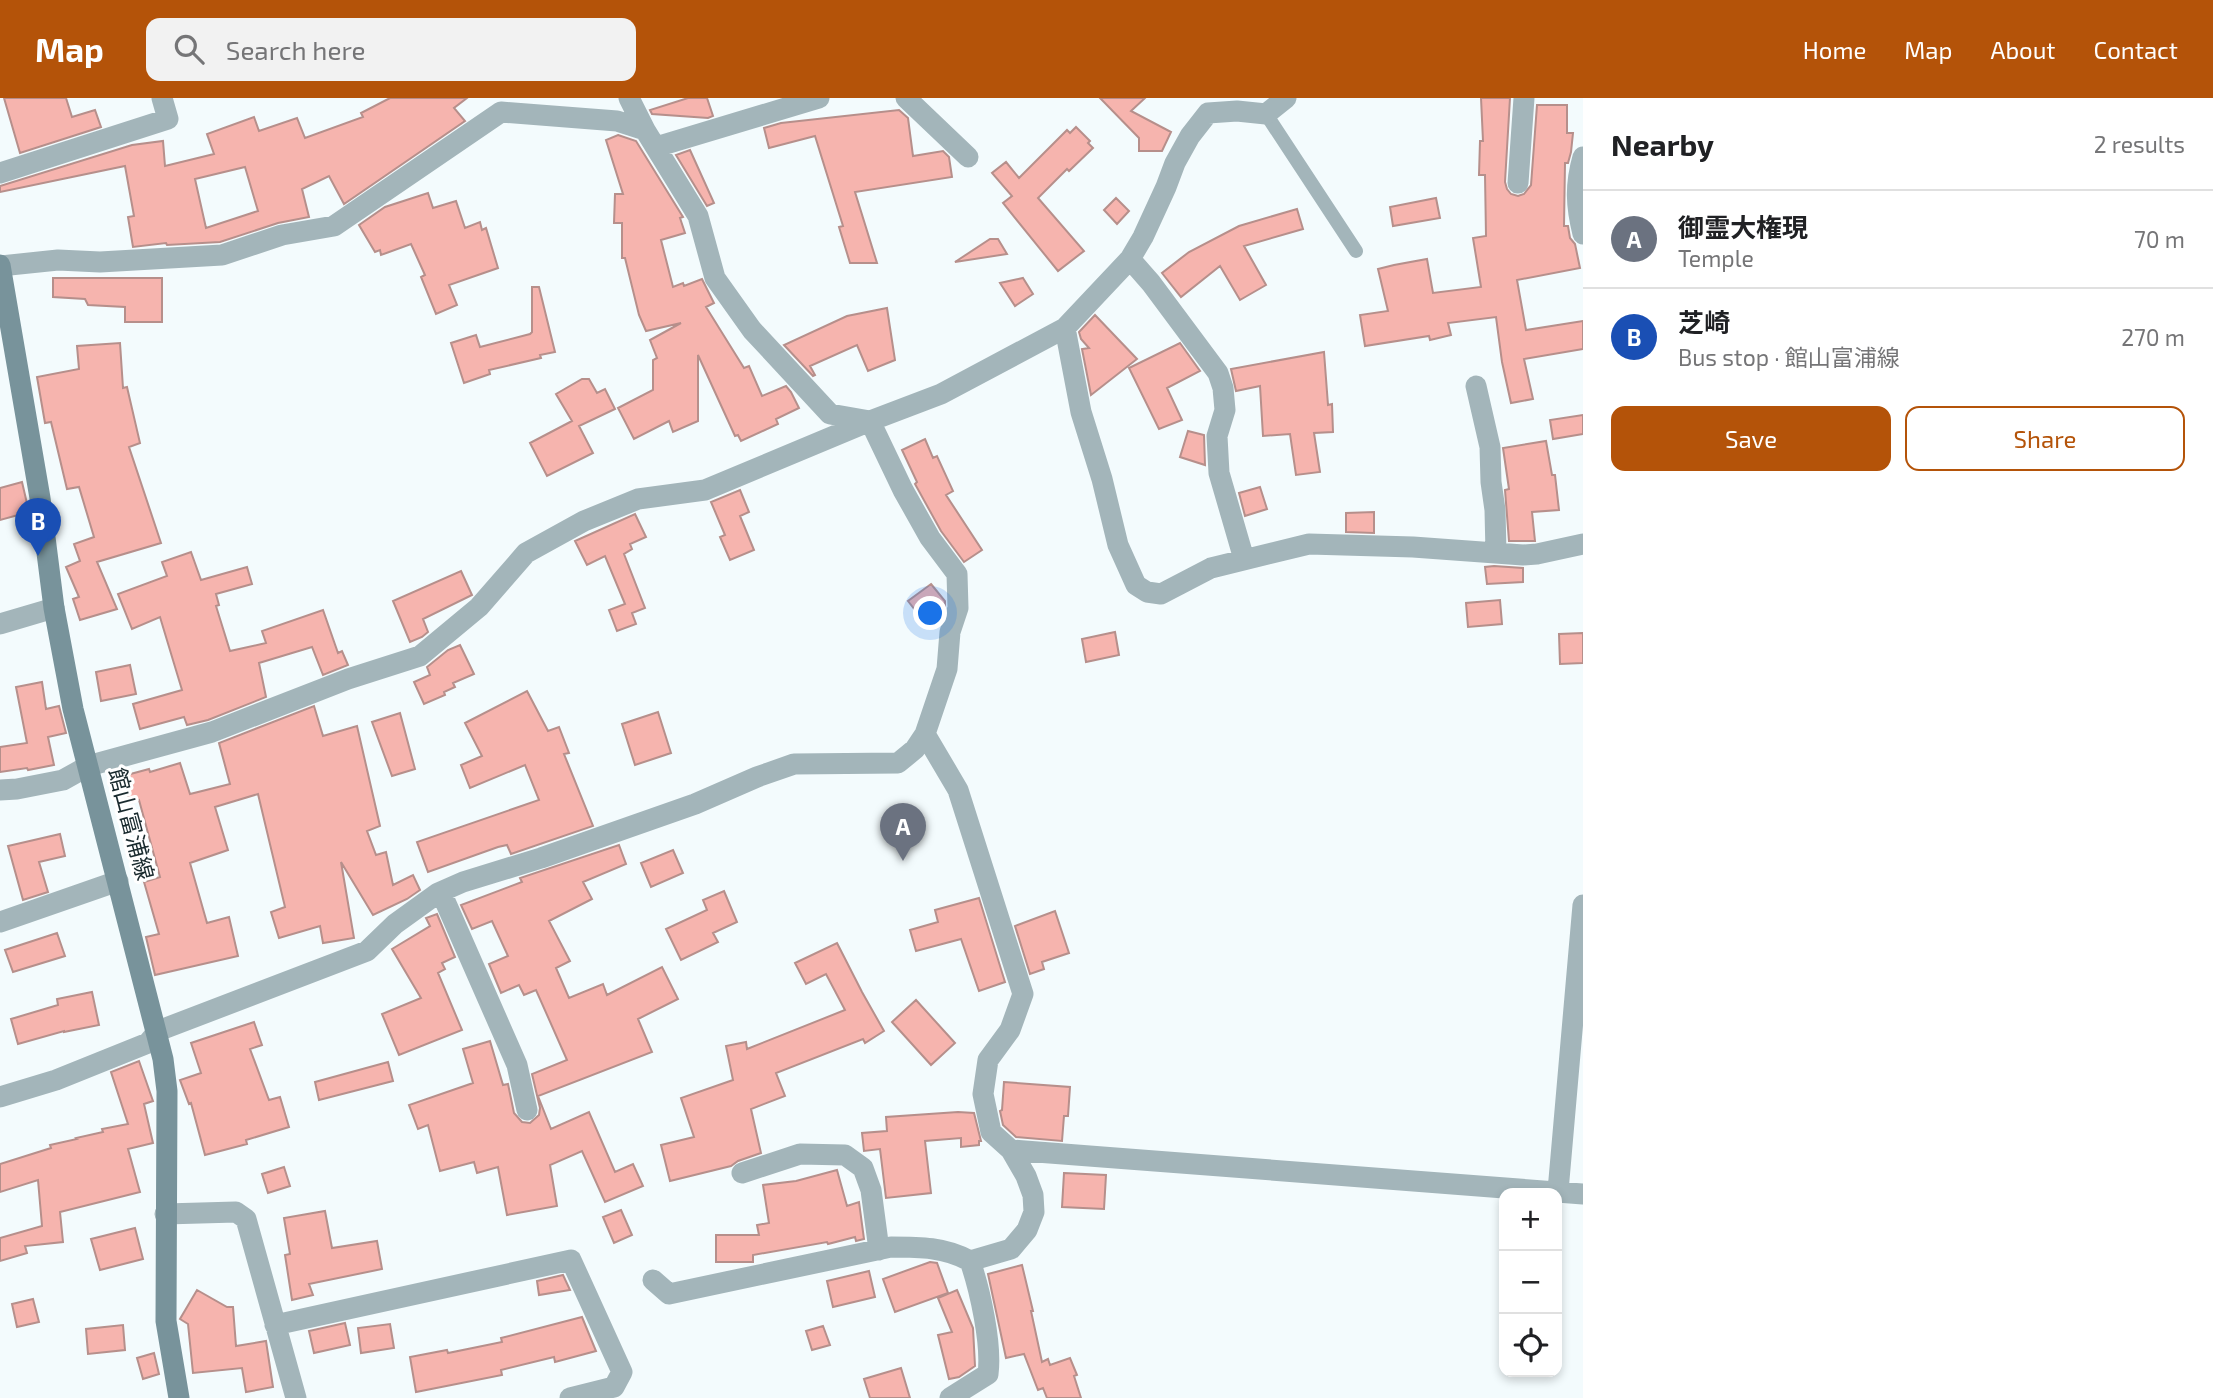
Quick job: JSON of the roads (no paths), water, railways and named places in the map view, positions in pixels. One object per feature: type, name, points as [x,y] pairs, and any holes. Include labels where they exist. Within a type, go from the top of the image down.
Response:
[{"type":"main road","name":"館山富浦線","points":[[0,266],[7,349],[40,498],[54,608],[74,709],[158,1031],[167,1091],[166,1321],[179,1398]]},
{"type":"street","points":[[0,173],[168,119],[162,98]]},
{"type":"street","points":[[629,98],[650,139],[698,216],[715,278],[752,330],[830,414],[870,421]]},
{"type":"street","points":[[0,266],[58,260],[100,262],[222,254],[282,235],[334,226],[497,105],[617,121],[650,139],[819,98]]},
{"type":"street","points":[[906,98],[968,157]]},
{"type":"street","points":[[0,790],[63,780],[88,766],[212,732],[348,679],[420,656],[479,607],[526,554],[584,521],[638,499],[705,490],[941,394],[1065,328],[1130,259],[1143,237],[1175,163],[1190,136],[1208,113],[1237,111],[1266,114],[1286,98]]},
{"type":"street","points":[[1518,183],[1524,98]]},
{"type":"street","points":[[1583,157],[1577,178],[1577,214],[1583,234]]},
{"type":"street","points":[[1130,259],[1152,283],[1218,373],[1223,388],[1225,410],[1217,436],[1219,474],[1244,559]]},
{"type":"street","points":[[1065,328],[1081,412],[1118,545],[1136,585],[1147,592],[1161,594],[1211,568],[1308,544],[1413,547],[1496,554],[1537,554],[1583,544]]},
{"type":"street","points":[[1476,386],[1490,447],[1496,554]]},
{"type":"street","points":[[0,1097],[56,1080],[148,1043],[158,1031],[367,951],[395,924],[441,892],[463,882],[541,858],[695,804],[757,776],[794,764],[898,764],[915,749],[925,734],[947,668],[950,632],[957,608],[957,574],[930,538],[870,421]]},
{"type":"street","points":[[0,624],[54,608]]},
{"type":"street","points":[[925,734],[958,790],[1023,994],[1010,1030],[988,1060],[983,1094],[991,1132],[1011,1150],[1033,1195],[1034,1212],[1019,1242],[1011,1249],[970,1261]]},
{"type":"street","points":[[0,922],[118,881]]},
{"type":"street","points":[[441,892],[517,1065],[527,1110]]},
{"type":"street","points":[[1559,1188],[1583,905]]},
{"type":"street","points":[[1011,1150],[1519,1188]]},
{"type":"street","points":[[742,1173],[800,1154],[845,1155],[863,1168],[871,1190],[879,1250]]},
{"type":"street","points":[[1562,1191],[1583,1194]]},
{"type":"street","points":[[165,1214],[236,1212],[246,1219],[296,1398]]},
{"type":"street","points":[[653,1280],[670,1294],[891,1247],[924,1247],[956,1253],[970,1261],[976,1277],[990,1358],[988,1374],[950,1398]]},
{"type":"street","points":[[275,1325],[571,1260],[622,1372],[614,1387],[570,1398]]},
{"type":"lane","points":[[1266,114],[1356,251]]},
{"type":"place","name":"芝崎","points":[[38,556]]},
{"type":"place","name":"御霊大権現","points":[[903,861]]}]
